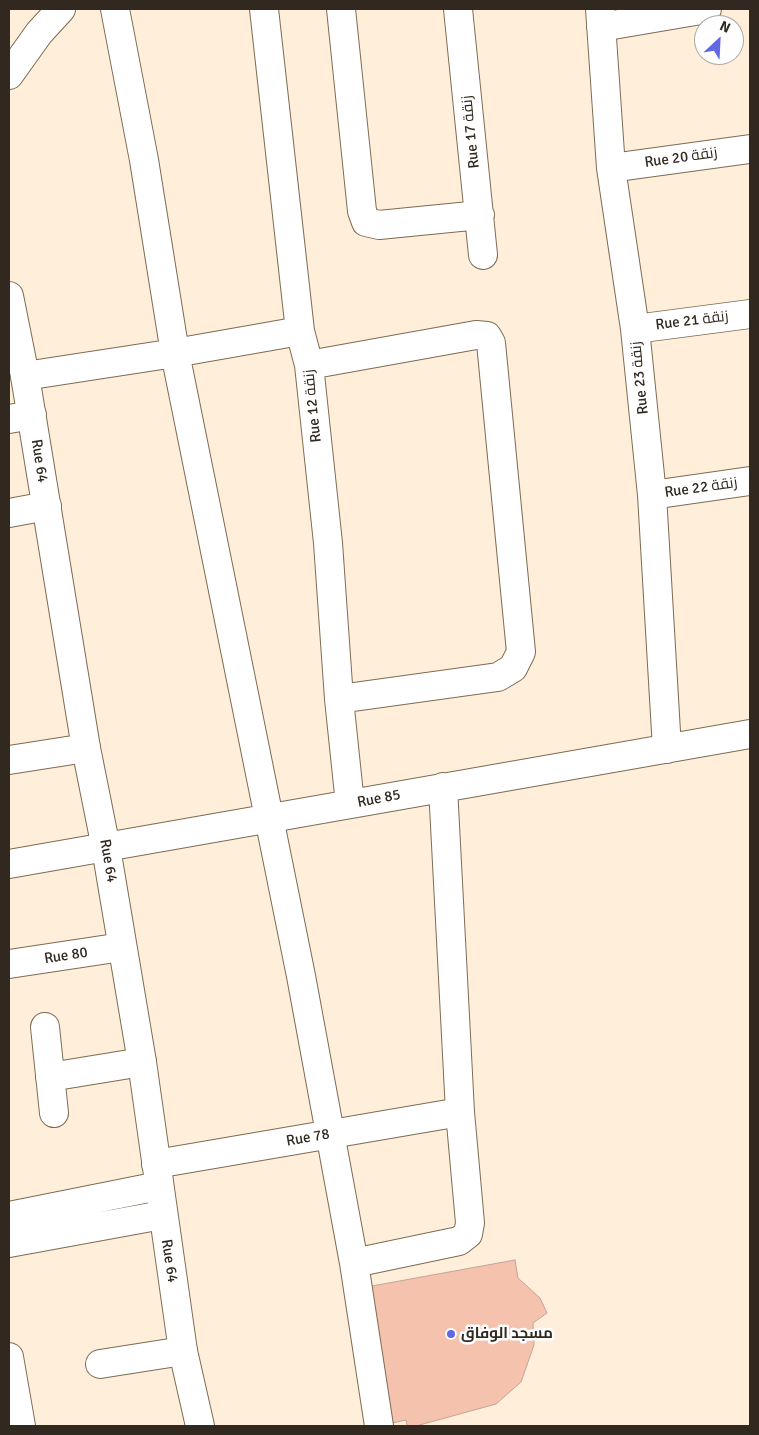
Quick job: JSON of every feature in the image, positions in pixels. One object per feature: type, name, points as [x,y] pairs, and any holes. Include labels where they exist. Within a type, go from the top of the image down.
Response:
[{"type":"street","points":[[9,76],[20,57],[61,9]]},
{"type":"street","points":[[115,9],[144,160],[174,354],[269,818],[354,1263],[379,1426]]},
{"type":"street","name":"Rue 12 زنقة","points":[[264,9],[300,331],[309,365],[328,543],[339,699],[350,804]]},
{"type":"street","points":[[341,9],[362,211],[366,222],[379,225],[480,215]]},
{"type":"street","name":"Rue 17 زنقة","points":[[458,9],[483,255]]},
{"type":"street","points":[[600,18],[707,9]]},
{"type":"street","name":"Rue 23 زنقة","points":[[600,18],[611,168],[634,329],[652,495],[667,749]]},
{"type":"street","name":"Rue 20 زنقة","points":[[611,168],[750,149]]},
{"type":"street","name":"Rue 64","points":[[9,296],[12,323],[26,376],[20,417],[47,506],[86,748],[106,848],[142,1062],[162,1215],[183,1351],[200,1426]]},
{"type":"street","name":"Rue 21 زنقة","points":[[634,329],[750,314]]},
{"type":"street","points":[[26,376],[174,354],[300,331]]},
{"type":"street","points":[[309,365],[476,335],[487,336],[491,343],[522,652],[513,668],[498,677],[339,699]]},
{"type":"street","name":"Rue 22 زنقة","points":[[652,495],[750,481]]},
{"type":"street","points":[[9,513],[47,506]]},
{"type":"street","name":"Rue 85","points":[[9,864],[443,786],[750,734]]},
{"type":"street","points":[[9,760],[86,748]]},
{"type":"street","points":[[354,1263],[459,1241],[468,1234],[470,1223],[460,1112],[443,786]]},
{"type":"street","name":"Rue 80","points":[[9,964],[122,947]]},
{"type":"street","points":[[45,1027],[54,1113]]},
{"type":"street","points":[[50,1077],[142,1062]]},
{"type":"street","name":"Rue 78","points":[[9,1216],[157,1175],[330,1135],[460,1112]]},
{"type":"street","points":[[9,1243],[162,1215]]},
{"type":"street","points":[[100,1364],[183,1351]]},
{"type":"street","points":[[9,1357],[21,1426]]},
{"type":"building","name":"مسجد الوفاق","points":[[515,1260],[518,1278],[540,1298],[547,1313],[533,1323],[534,1345],[521,1382],[496,1404],[416,1426],[407,1426],[406,1420],[388,1424],[370,1281],[372,1286]]},
{"type":"place","name":"مسجد الوفاق","points":[[451,1334]]}]
